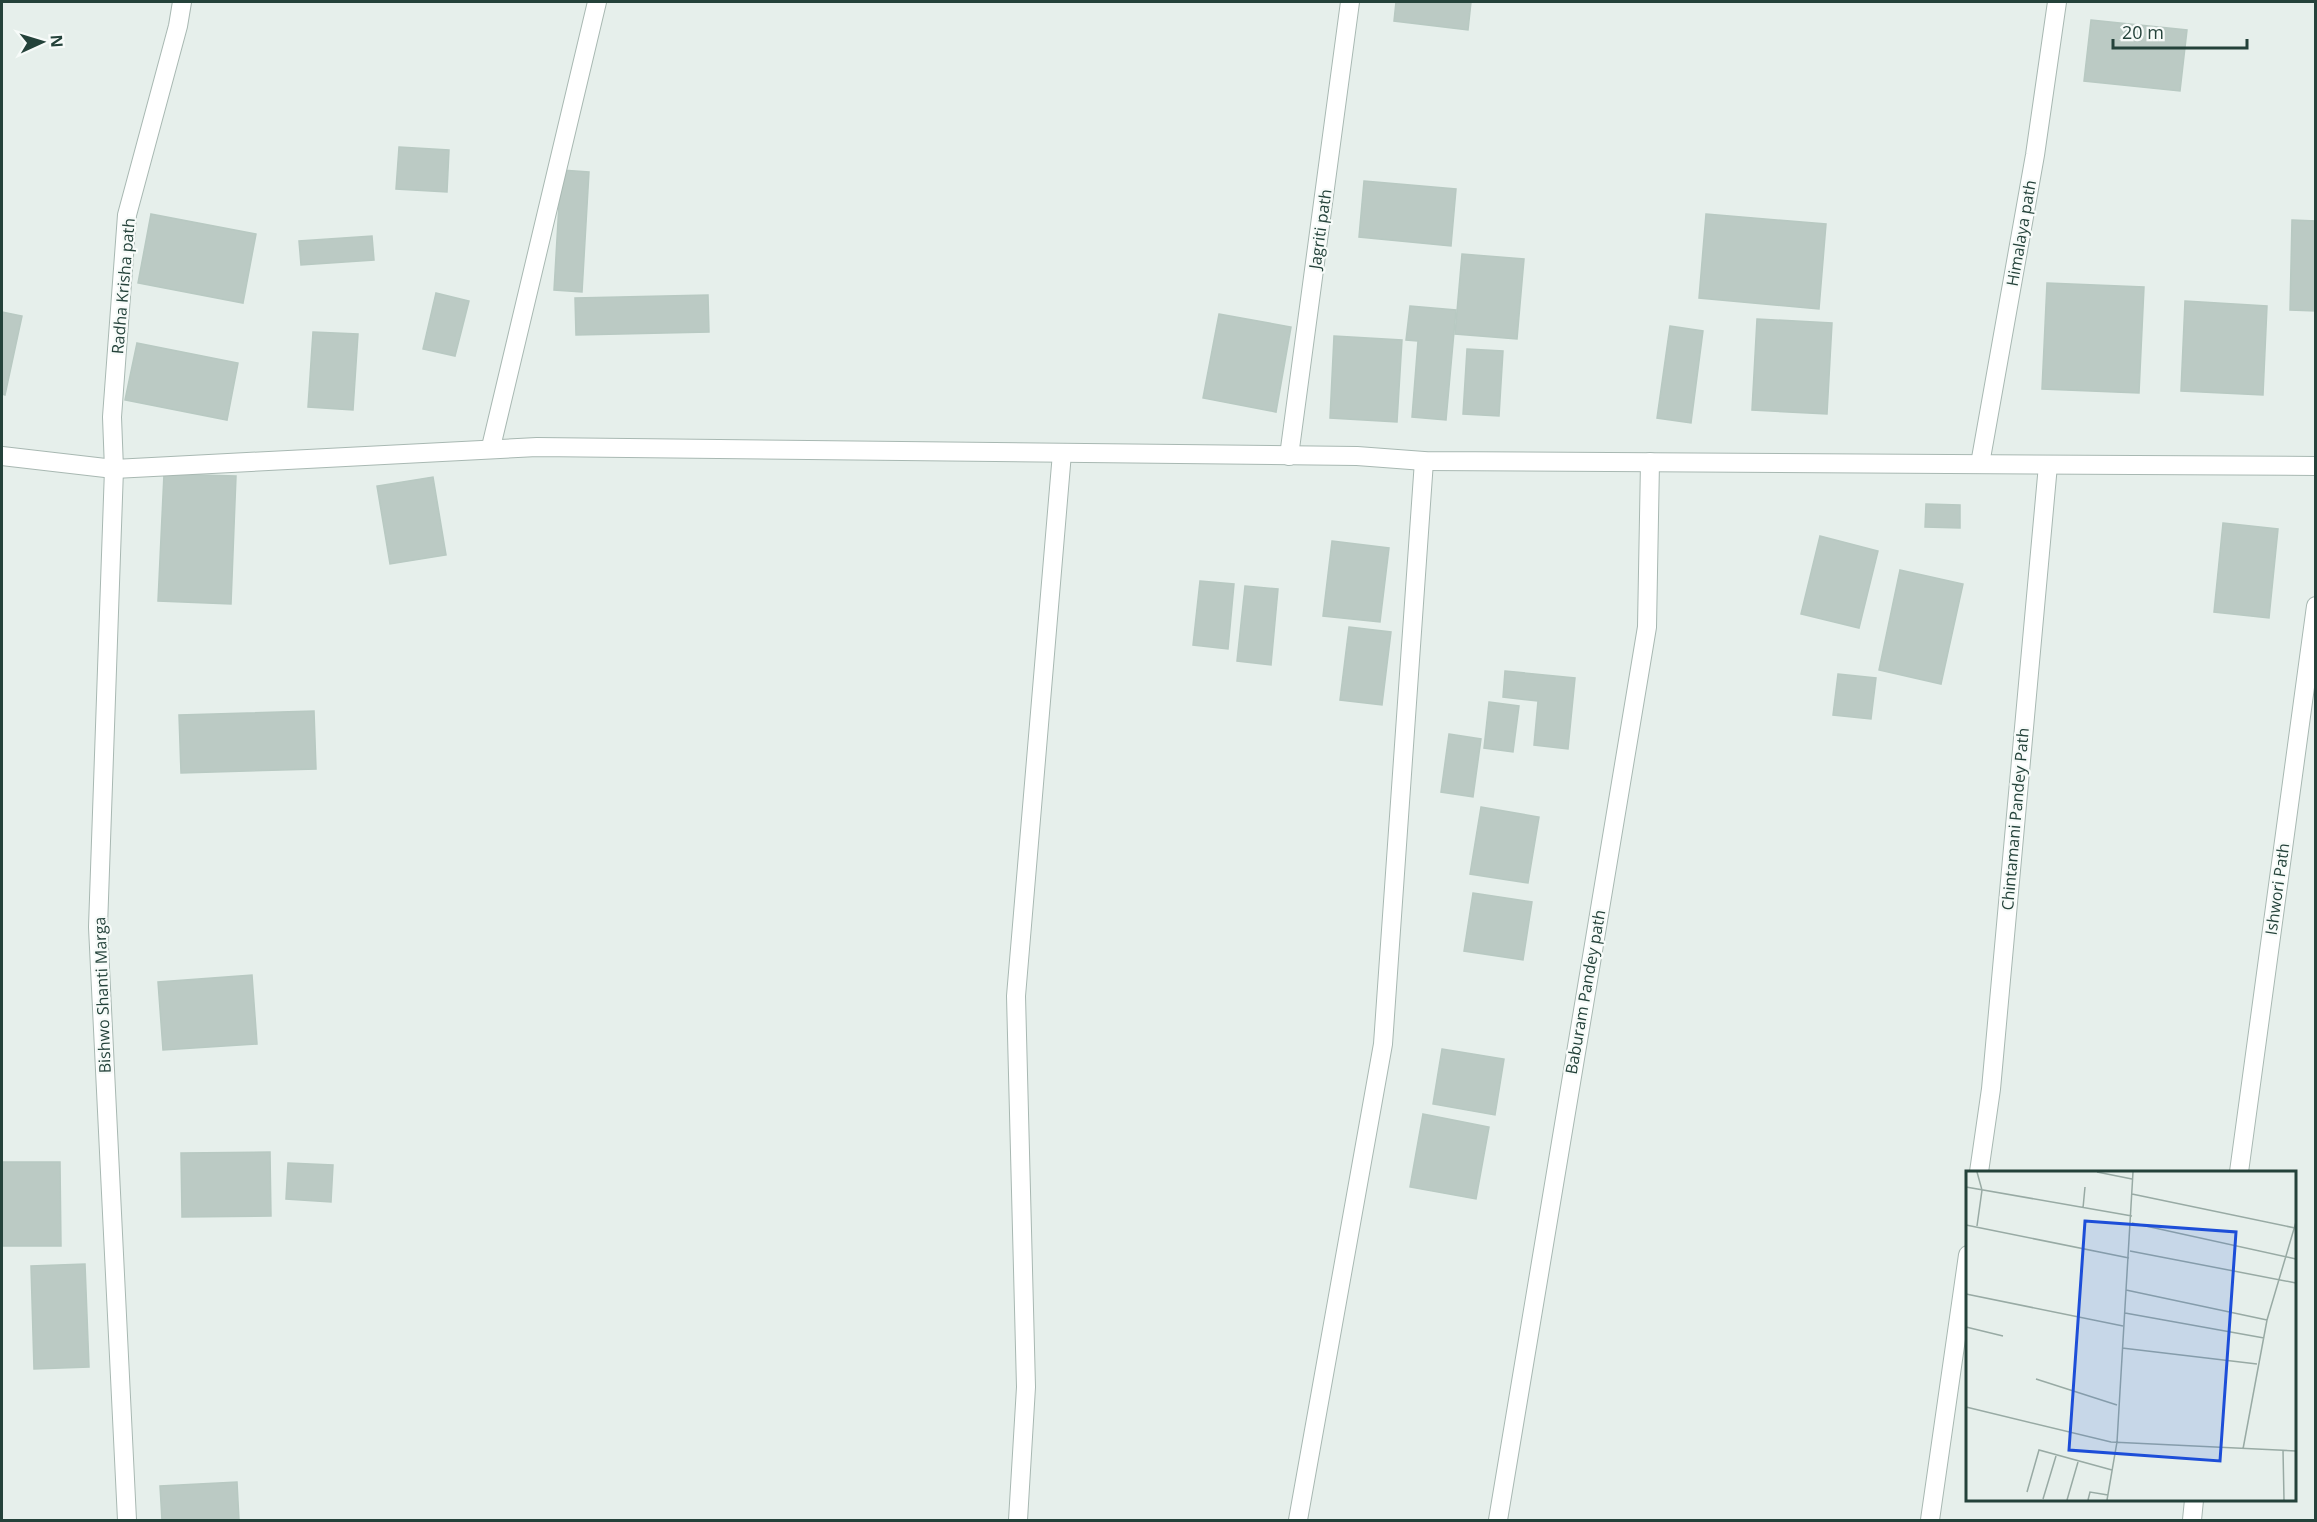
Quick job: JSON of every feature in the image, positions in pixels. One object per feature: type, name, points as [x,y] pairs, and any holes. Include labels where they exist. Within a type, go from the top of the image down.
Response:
[{"type":"street","name":"Radha Krisha path","points":[[114,468],[112,417],[127,216],[182,2]]},
{"type":"street","points":[[491,447],[597,2]]},
{"type":"street","name":"Jagriti path","points":[[1289,456],[1350,2]]},
{"type":"street","name":"Himalaya path","points":[[1980,464],[2035,154],[2057,2]]},
{"type":"street","points":[[2,456],[114,468],[491,447],[1289,456],[1424,460],[2316,466]]},
{"type":"street","points":[[1018,1521],[1026,1387],[1016,996],[1062,453]]},
{"type":"street","points":[[1298,1521],[1383,1044],[1424,460]]},
{"type":"street","name":"Baburam Pandey path","points":[[1498,1521],[1647,627],[1650,462]]},
{"type":"street","name":"Chintamani Pandey Path","points":[[1979,1171],[1992,1077],[2048,465]]},
{"type":"street","name":"Bishwo Shanti Marga","points":[[114,468],[98,927],[127,1521]]},
{"type":"street","name":"Ishwori Path","points":[[2239,1171],[2316,606]]},
{"type":"street","points":[[1930,1521],[1966,1269]]},
{"type":"street","points":[[2192,1521],[2194,1501]]},
{"type":"building","points":[[1396,2],[1471,2],[1468,30],[1394,21]]},
{"type":"building","points":[[2091,20],[2187,30],[2180,91],[2084,81]]},
{"type":"building","points":[[399,147],[449,150],[447,192],[396,189]]},
{"type":"building","points":[[561,170],[589,172],[582,292],[554,290]]},
{"type":"building","points":[[1364,181],[1456,189],[1451,246],[1359,237]]},
{"type":"building","points":[[151,214],[256,234],[243,303],[138,283]]},
{"type":"building","points":[[1706,214],[1826,224],[1819,309],[1699,298]]},
{"type":"building","points":[[2292,220],[2316,221],[2316,311],[2290,310]]},
{"type":"building","points":[[372,236],[374,260],[301,265],[299,241]]},
{"type":"building","points":[[1462,254],[1524,259],[1517,339],[1455,334]]},
{"type":"building","points":[[2047,283],[2144,287],[2139,393],[2042,389]]},
{"type":"building","points":[[436,293],[469,301],[455,356],[423,349]]},
{"type":"building","points":[[708,295],[709,332],[576,335],[575,298]]},
{"type":"building","points":[[2185,301],[2267,306],[2263,395],[2181,391]]},
{"type":"building","points":[[1410,306],[1456,310],[1446,420],[1412,417],[1418,341],[1406,340]]},
{"type":"building","points":[[2,312],[22,316],[5,395],[2,394]]},
{"type":"building","points":[[1219,314],[1291,327],[1276,412],[1203,398]]},
{"type":"building","points":[[1757,319],[1832,323],[1827,414],[1752,410]]},
{"type":"building","points":[[1670,326],[1703,331],[1691,423],[1657,418]]},
{"type":"building","points":[[313,332],[358,334],[353,410],[308,407]]},
{"type":"building","points":[[1334,336],[1402,340],[1397,422],[1330,418]]},
{"type":"building","points":[[137,343],[238,363],[227,420],[125,400]]},
{"type":"building","points":[[1467,349],[1503,351],[1499,416],[1463,414]]},
{"type":"building","points":[[164,474],[236,476],[231,604],[158,601]]},
{"type":"building","points":[[433,477],[446,555],[390,564],[377,486]]},
{"type":"building","points":[[1926,504],[1960,505],[1960,528],[1925,527]]},
{"type":"building","points":[[2223,523],[2278,529],[2269,618],[2214,612]]},
{"type":"building","points":[[1820,536],[1878,551],[1859,628],[1801,614]]},
{"type":"building","points":[[1332,541],[1389,548],[1380,622],[1323,616]]},
{"type":"building","points":[[1900,570],[1963,584],[1941,684],[1879,670]]},
{"type":"building","points":[[1200,581],[1234,584],[1228,649],[1193,645]]},
{"type":"building","points":[[1245,586],[1278,589],[1271,665],[1237,661]]},
{"type":"building","points":[[1349,627],[1391,632],[1382,705],[1340,700]]},
{"type":"building","points":[[1505,671],[1575,678],[1568,749],[1534,745],[1538,701],[1503,697]]},
{"type":"building","points":[[1838,674],[1876,678],[1871,719],[1833,715]]},
{"type":"building","points":[[1489,702],[1519,706],[1513,752],[1484,748]]},
{"type":"building","points":[[314,711],[316,769],[181,773],[179,715]]},
{"type":"building","points":[[1449,734],[1481,739],[1473,797],[1441,792]]},
{"type":"building","points":[[1481,807],[1539,817],[1528,883],[1470,874]]},
{"type":"building","points":[[1473,893],[1532,902],[1523,960],[1464,951]]},
{"type":"building","points":[[252,975],[257,1044],[163,1050],[158,982]]},
{"type":"building","points":[[1442,1049],[1504,1059],[1495,1115],[1433,1104]]},
{"type":"building","points":[[1423,1114],[1489,1127],[1476,1199],[1410,1187]]},
{"type":"building","points":[[270,1152],[271,1216],[182,1217],[181,1153]]},
{"type":"building","points":[[2,1162],[60,1162],[61,1246],[2,1246]]},
{"type":"building","points":[[288,1163],[333,1165],[331,1202],[286,1199]]},
{"type":"building","points":[[85,1264],[89,1367],[34,1369],[31,1266]]},
{"type":"building","points":[[237,1482],[239,1520],[162,1520],[160,1486]]}]
